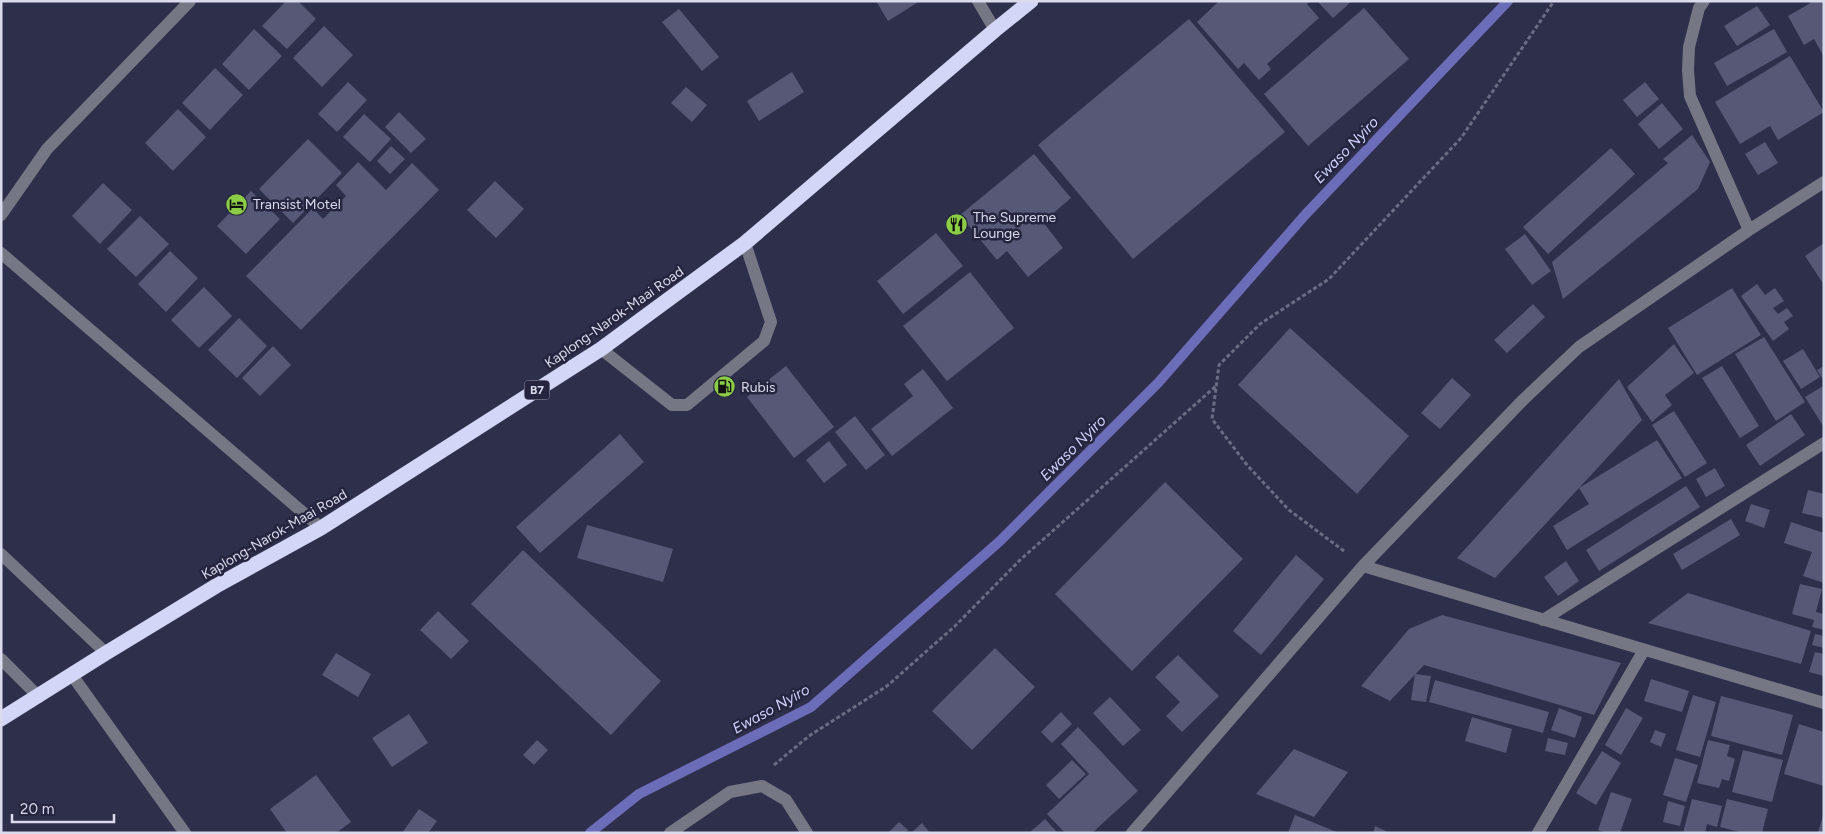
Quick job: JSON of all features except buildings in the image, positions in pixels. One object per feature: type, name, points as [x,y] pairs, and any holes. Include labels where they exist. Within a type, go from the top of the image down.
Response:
[{"type":"highway","name":"Kaplong-Narok-Maai Road","points":[[1,719],[216,586],[321,528],[601,349],[745,243],[1031,1]]},
{"type":"street","points":[[1,215],[47,149],[190,1]]},
{"type":"street","points":[[978,1],[995,30]]},
{"type":"street","points":[[1704,1],[1699,8],[1689,47],[1690,96],[1749,230]]},
{"type":"street","points":[[1132,833],[1363,566],[1523,400],[1579,347],[1749,230],[1824,182]]},
{"type":"street","points":[[601,349],[672,404],[687,405],[764,341],[771,322],[745,243]]},
{"type":"street","points":[[1,253],[321,528]]},
{"type":"street","points":[[1543,620],[1824,443]]},
{"type":"street","points":[[1,554],[106,653]]},
{"type":"street","points":[[1363,566],[1824,703]]},
{"type":"street","points":[[1542,832],[1644,650]]},
{"type":"street","points":[[1,659],[39,697]]},
{"type":"street","points":[[72,675],[185,833]]},
{"type":"street","points":[[670,833],[730,792],[762,786],[786,800],[807,833]]},
{"type":"path","points":[[1363,566],[1289,510],[1247,465],[1212,419],[1219,365],[1260,324],[1329,279],[1461,138],[1554,1]]},
{"type":"path","points":[[762,786],[776,762],[809,736],[887,686],[955,626],[1020,560],[1217,386]]},
{"type":"waterway","name":"Ewaso Nyiro","points":[[590,833],[639,794],[811,707],[1000,541],[1158,383],[1305,215],[1508,1]]},
{"type":"place","name":"Transist Motel","points":[[237,204]]},
{"type":"place","name":"The Supreme Lounge","points":[[957,225]]},
{"type":"place","name":"Rubis","points":[[725,387]]}]
